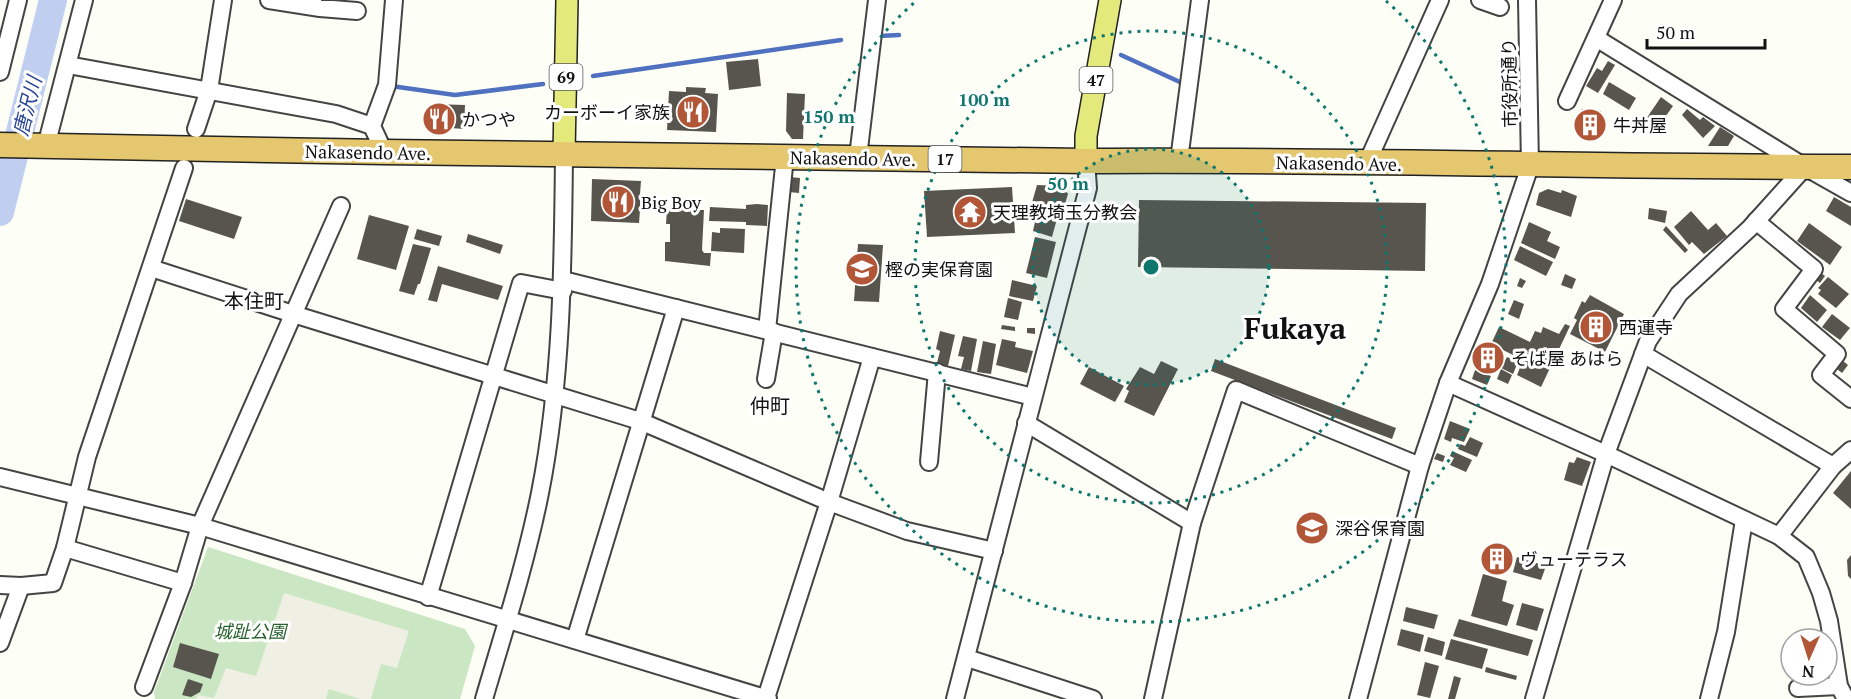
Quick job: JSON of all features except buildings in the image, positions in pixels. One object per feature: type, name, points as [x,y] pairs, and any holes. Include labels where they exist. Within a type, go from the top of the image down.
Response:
[{"type":"highway","name":"Nakasendo Ave.","points":[[0,145],[1086,161],[1851,167]]},
{"type":"main road","name":"69","points":[[564,153],[567,0]]},
{"type":"main road","name":"47","points":[[1086,161],[1086,136],[1110,0]]},
{"type":"street","points":[[2,65],[18,0]]},
{"type":"street","points":[[43,146],[68,65],[84,0]]},
{"type":"street","points":[[196,129],[210,90],[223,0]]},
{"type":"street","points":[[269,0],[357,11]]},
{"type":"street","points":[[384,152],[372,126],[387,85],[394,0]]},
{"type":"street","points":[[858,157],[877,0]]},
{"type":"street","points":[[1179,160],[1200,0]]},
{"type":"street","points":[[1367,163],[1440,0]]},
{"type":"street","points":[[1480,0],[1500,7]]},
{"type":"street","name":"市役所通り","points":[[1358,699],[1420,466],[1448,384],[1490,284],[1530,166],[1527,0]]},
{"type":"street","points":[[1568,101],[1613,0]]},
{"type":"street","points":[[0,27],[2,65]]},
{"type":"street","points":[[1596,38],[1851,193]]},
{"type":"street","points":[[68,65],[336,114],[372,126]]},
{"type":"street","points":[[484,699],[526,555],[538,502],[555,394],[563,286],[564,153]]},
{"type":"street","points":[[766,379],[785,157]]},
{"type":"street","points":[[955,699],[1088,188],[1086,161]]},
{"type":"street","points":[[1534,699],[1606,454],[1648,341],[1679,294],[1756,221],[1805,167]]},
{"type":"street","points":[[0,585],[53,583],[65,548],[87,457],[184,168]]},
{"type":"street","points":[[144,687],[183,583],[200,526],[340,206]]},
{"type":"street","points":[[1756,221],[1814,269],[1784,309],[1837,354],[1821,375],[1851,399]]},
{"type":"street","points":[[151,268],[640,421],[829,502],[907,531],[993,551]]},
{"type":"street","points":[[428,597],[522,283],[563,286],[676,308],[1033,397]]},
{"type":"street","points":[[575,640],[676,308]]},
{"type":"street","points":[[1642,354],[1833,466]]},
{"type":"street","points":[[0,477],[200,526],[767,699],[872,357]]},
{"type":"street","points":[[929,462],[937,372]]},
{"type":"street","points":[[1448,384],[1606,454],[1779,536],[1806,558],[1821,593],[1829,621],[1843,692],[1798,688]]},
{"type":"street","points":[[1153,699],[1192,524],[1236,390],[1420,466]]},
{"type":"street","points":[[1026,423],[1192,524]]},
{"type":"street","points":[[1779,536],[1833,466],[1851,450]]},
{"type":"street","points":[[1709,699],[1725,632],[1744,520]]},
{"type":"street","points":[[65,548],[183,583]]},
{"type":"street","points":[[0,643],[21,586]]},
{"type":"street","points":[[967,658],[1093,699]]},
{"type":"green space","name":"城趾公園","points":[[208,547],[465,629],[475,646],[460,699],[155,699],[154,692]]},
{"type":"shaded area","points":[[284,593],[409,631],[397,668],[381,664],[371,699],[360,699],[329,689],[326,699],[196,699],[198,695],[214,698],[226,668],[256,676]]},
{"type":"waterway","name":"唐沢川","points":[[0,212],[53,0]]},
{"type":"waterway","points":[[879,36],[899,35]]},
{"type":"waterway","points":[[593,76],[841,40]]},
{"type":"waterway","points":[[1121,55],[1182,83]]},
{"type":"waterway","points":[[391,86],[455,95],[543,84]]},
{"type":"place","name":"カーボーイ家族","points":[[693,112]]},
{"type":"place","name":"かつや","points":[[439,119]]},
{"type":"place","name":"牛丼屋","points":[[1590,125]]},
{"type":"place","name":"Big Boy","points":[[618,202]]},
{"type":"place","name":"天理教埼玉分教会","points":[[970,212]]},
{"type":"place","name":"樫の実保育園","points":[[862,269]]},
{"type":"place","name":"西運寺","points":[[1596,327]]},
{"type":"place","name":"そば屋 あはら","points":[[1488,358]]},
{"type":"place","name":"深谷保育園","points":[[1312,528]]},
{"type":"place","name":"ヴューテラス","points":[[1497,559]]},
{"type":"district","name":"本住町","points":[[254,300]]},
{"type":"district","name":"Fukaya","points":[[1295,328]]},
{"type":"district","name":"仲町","points":[[770,405]]}]
